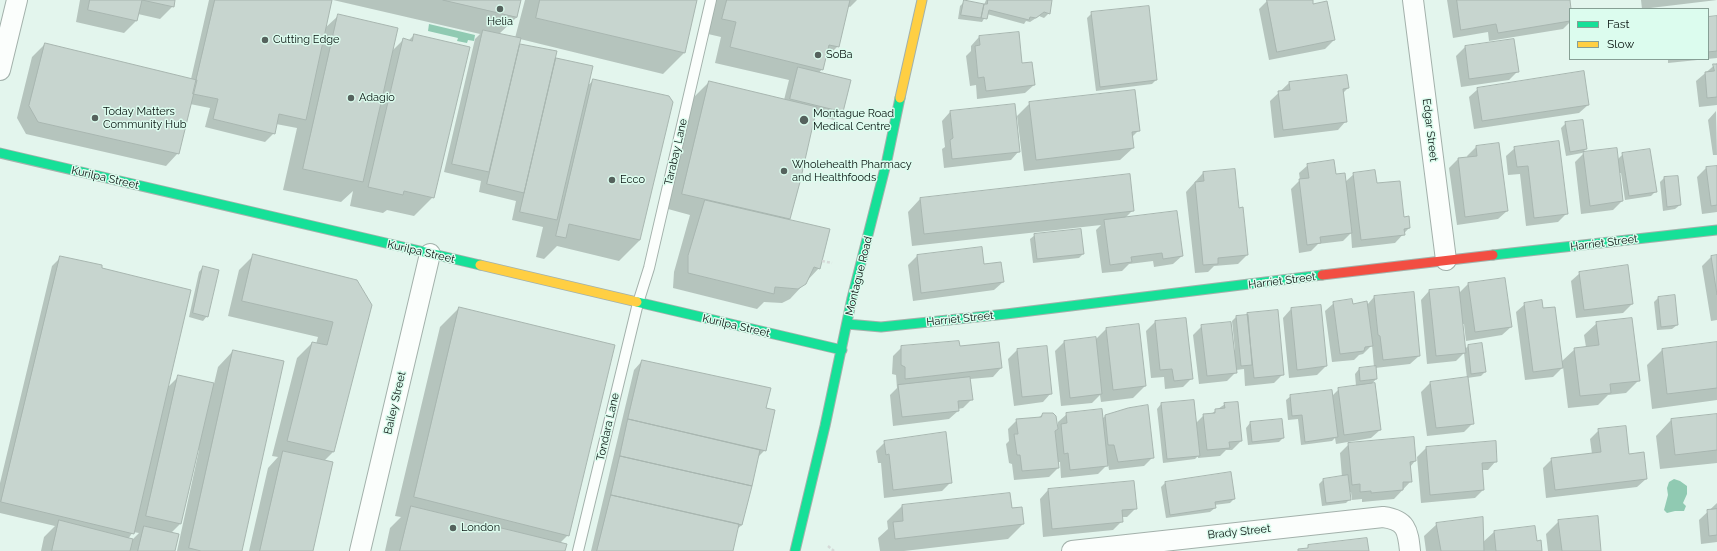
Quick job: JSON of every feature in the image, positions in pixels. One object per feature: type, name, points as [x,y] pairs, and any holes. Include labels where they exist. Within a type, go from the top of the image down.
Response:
[{"type":"street","points":[[0,70],[17,0]]},
{"type":"street","name":"Montague Road","points":[[795,551],[842,350],[852,298],[886,168],[922,0]]},
{"type":"street","name":"Edgar Street","points":[[1413,0],[1446,260]]},
{"type":"street","name":"Kurilpa Street","points":[[0,153],[842,350]]},
{"type":"street","name":"Harriet Street","points":[[847,324],[868,327],[897,326],[1446,260],[1717,230]]},
{"type":"street","name":"Bailey Street","points":[[360,551],[430,254]]},
{"type":"street","name":"Brady Street","points":[[1072,551],[1382,517],[1393,519],[1405,526],[1410,551]]},
{"type":"lane","name":"Tarabay Lane","points":[[638,303],[649,268],[711,0]]},
{"type":"lane","name":"Tondara Lane","points":[[578,551],[638,303]]},
{"type":"path","points":[[822,260],[832,263]]},
{"type":"path","points":[[828,546],[834,551]]},
{"type":"shaded area","points":[[429,24],[475,35],[474,41],[468,40],[467,43],[457,41],[458,38],[428,31]]},
{"type":"shaded area","points":[[1674,479],[1687,486],[1687,494],[1683,503],[1686,506],[1684,511],[1667,513],[1664,510],[1668,495],[1667,488],[1669,482]]},
{"type":"building","points":[[90,0],[142,0],[137,21],[88,10]]},
{"type":"building","points":[[142,0],[175,0],[174,7]]},
{"type":"building","name":"Cutting Edge","points":[[215,0],[332,0],[306,120],[279,114],[275,134],[213,119],[218,99],[193,94]]},
{"type":"building","name":"Helia","points":[[443,0],[521,0],[517,17]]},
{"type":"building","points":[[540,0],[697,0],[685,53],[536,18]]},
{"type":"building","points":[[727,0],[850,0],[839,47],[829,45],[823,70],[730,47],[736,22],[722,19]]},
{"type":"building","points":[[964,0],[984,4],[981,18],[961,15]]},
{"type":"building","points":[[988,0],[1052,0],[1050,14],[1044,12],[1036,18],[1030,17],[1029,20],[989,10],[987,19],[981,18],[984,4],[987,4]]},
{"type":"building","points":[[1267,0],[1313,0],[1313,4],[1327,1],[1335,40],[1277,52]]},
{"type":"building","points":[[1457,0],[1570,0],[1571,8],[1569,8],[1569,21],[1498,33],[1496,24],[1461,30]]},
{"type":"building","points":[[1149,6],[1157,80],[1100,87],[1091,12]]},
{"type":"building","name":"Adagio","points":[[338,14],[398,28],[363,182],[303,169]]},
{"type":"building","points":[[1717,16],[1717,51],[1709,52],[1709,17]]},
{"type":"building","points":[[483,30],[521,38],[489,172],[452,164]]},
{"type":"building","points":[[1019,32],[1022,63],[1032,62],[1035,85],[986,91],[984,77],[978,78],[975,46],[980,45],[979,36]]},
{"type":"building","points":[[414,34],[470,47],[434,198],[404,191],[403,195],[368,187],[403,38],[412,41]]},
{"type":"building","points":[[1514,39],[1519,72],[1469,79],[1465,46]]},
{"type":"building","points":[[45,43],[197,80],[179,154],[38,122],[29,106]]},
{"type":"building","points":[[520,44],[557,51],[524,193],[487,184]]},
{"type":"building","points":[[556,58],[593,66],[557,220],[520,212]]},
{"type":"building","points":[[1713,64],[1717,64],[1717,97],[1707,98],[1705,72],[1714,71]]},
{"type":"building","points":[[798,67],[851,80],[843,112],[790,99]]},
{"type":"building","points":[[1584,71],[1589,105],[1482,121],[1477,88]]},
{"type":"building","points":[[1347,75],[1349,88],[1343,89],[1347,122],[1283,130],[1278,91],[1290,90],[1289,82]]},
{"type":"building","name":"Ecco","points":[[593,79],[669,96],[673,102],[640,240],[569,224],[566,238],[556,236]]},
{"type":"building","points":[[709,81],[817,107],[790,219],[682,194]]},
{"type":"building","points":[[1135,90],[1140,131],[1132,132],[1134,148],[1036,160],[1029,102]]},
{"type":"building","points":[[1015,104],[1020,152],[952,159],[950,140],[953,138],[950,111]]},
{"type":"building","points":[[1583,120],[1587,149],[1570,152],[1565,122]]},
{"type":"building","points":[[1559,141],[1568,214],[1534,218],[1528,166],[1517,167],[1514,147]]},
{"type":"building","points":[[1499,143],[1508,211],[1465,217],[1458,158],[1477,156],[1476,146]]},
{"type":"building","points":[[1617,148],[1623,201],[1590,206],[1583,152]]},
{"type":"building","points":[[1650,149],[1657,192],[1629,196],[1622,153]]},
{"type":"building","points":[[1334,160],[1336,174],[1345,173],[1352,233],[1320,237],[1321,243],[1307,245],[1299,179],[1309,178],[1307,164]]},
{"type":"building","points":[[1717,166],[1717,205],[1711,206],[1706,167]]},
{"type":"building","points":[[1235,169],[1239,208],[1243,207],[1248,255],[1218,258],[1218,264],[1203,265],[1195,182],[1204,181],[1203,172]]},
{"type":"building","points":[[1375,170],[1377,183],[1400,181],[1404,217],[1409,216],[1410,228],[1404,229],[1405,235],[1361,240],[1353,173]]},
{"type":"building","points":[[1130,174],[1134,211],[924,234],[920,198]]},
{"type":"building","points":[[1678,176],[1681,205],[1667,207],[1664,177]]},
{"type":"building","points":[[705,200],[830,229],[820,269],[814,267],[806,284],[798,289],[775,287],[774,294],[688,273],[688,256]]},
{"type":"building","points":[[1177,211],[1183,256],[1163,259],[1162,253],[1131,257],[1132,262],[1110,265],[1104,220]]},
{"type":"building","points":[[1081,229],[1084,254],[1037,259],[1034,234]]},
{"type":"building","points":[[982,247],[984,264],[1001,262],[1004,282],[921,293],[917,255]]},
{"type":"building","points":[[253,254],[357,280],[372,305],[334,452],[287,441],[312,342],[327,345],[333,322],[242,301]]},
{"type":"building","points":[[1717,255],[1717,295],[1711,256]]},
{"type":"building","points":[[60,256],[102,265],[102,268],[191,290],[134,534],[1,502]]},
{"type":"building","points":[[1628,265],[1633,304],[1584,310],[1579,272]]},
{"type":"building","points":[[203,266],[219,270],[208,317],[193,313]]},
{"type":"building","points":[[1505,278],[1512,327],[1475,332],[1468,283]]},
{"type":"building","points":[[1459,287],[1466,353],[1436,356],[1429,290]]},
{"type":"building","points":[[1414,292],[1420,356],[1383,360],[1380,336],[1378,335],[1374,296]]},
{"type":"building","points":[[1675,295],[1678,325],[1661,327],[1658,297]]},
{"type":"building","points":[[1352,299],[1353,304],[1367,301],[1373,346],[1365,347],[1364,351],[1340,354],[1333,302]]},
{"type":"building","points":[[1542,300],[1543,308],[1555,307],[1563,368],[1533,372],[1524,303]]},
{"type":"building","points":[[1321,305],[1327,366],[1297,370],[1291,308]]},
{"type":"building","points":[[459,307],[615,345],[569,536],[414,497]]},
{"type":"building","points":[[1278,310],[1284,375],[1254,378],[1247,313]]},
{"type":"building","points":[[1248,315],[1252,365],[1241,366],[1236,316]]},
{"type":"building","points":[[1186,318],[1193,379],[1174,381],[1172,369],[1160,370],[1155,321]]},
{"type":"building","points":[[1632,318],[1640,381],[1610,384],[1611,393],[1580,396],[1574,348],[1599,345],[1596,322]]},
{"type":"building","points":[[1231,322],[1237,373],[1207,376],[1201,325]]},
{"type":"building","points":[[1139,324],[1146,386],[1113,390],[1106,328]]},
{"type":"building","points":[[1096,337],[1102,394],[1070,398],[1064,341]]},
{"type":"building","points":[[959,341],[960,346],[999,342],[1002,368],[905,379],[905,367],[901,365],[901,346]]},
{"type":"building","points":[[1717,342],[1717,388],[1667,394],[1662,349]]},
{"type":"building","points":[[1482,343],[1486,372],[1471,374],[1468,345]]},
{"type":"building","points":[[1047,346],[1052,394],[1022,397],[1017,349]]},
{"type":"building","points":[[233,350],[284,361],[242,551],[201,551],[189,548]]},
{"type":"building","points":[[642,360],[771,388],[766,408],[775,410],[766,451],[628,419]]},
{"type":"building","points":[[1376,366],[1377,379],[1360,381],[1359,368]]},
{"type":"building","points":[[178,375],[214,383],[181,524],[146,516]]},
{"type":"building","points":[[970,377],[973,400],[958,401],[959,411],[902,417],[898,385]]},
{"type":"building","points":[[1468,377],[1474,424],[1436,428],[1430,382]]},
{"type":"building","points":[[1375,383],[1381,430],[1344,435],[1338,388]]},
{"type":"building","points":[[1332,390],[1338,437],[1305,442],[1302,415],[1292,416],[1290,395]]},
{"type":"building","points":[[1194,400],[1200,456],[1167,459],[1161,403]]},
{"type":"building","points":[[1238,402],[1242,441],[1229,442],[1230,448],[1207,450],[1203,414],[1215,413],[1215,409],[1225,408],[1224,403]]},
{"type":"building","points":[[1148,405],[1154,458],[1118,462],[1114,445],[1108,445],[1105,415],[1128,408]]},
{"type":"building","points":[[1102,409],[1108,466],[1070,470],[1068,453],[1064,454],[1061,424],[1067,423],[1066,413]]},
{"type":"building","points":[[1043,413],[1053,413],[1056,416],[1058,429],[1055,431],[1059,468],[1022,471],[1020,455],[1017,455],[1014,434],[1018,434],[1016,419],[1041,417]]},
{"type":"building","points":[[1717,414],[1717,450],[1675,455],[1671,419]]},
{"type":"building","points":[[628,419],[760,450],[752,486],[620,456]]},
{"type":"building","points":[[1282,419],[1284,438],[1252,442],[1250,422]]},
{"type":"building","points":[[1626,426],[1629,454],[1644,452],[1647,479],[1555,490],[1551,458],[1601,452],[1598,429]]},
{"type":"building","points":[[946,432],[952,483],[893,490],[889,454],[886,455],[884,441]]},
{"type":"building","points":[[1414,437],[1416,461],[1410,462],[1412,482],[1403,482],[1403,490],[1371,493],[1371,491],[1360,492],[1360,484],[1352,485],[1348,443]]},
{"type":"building","points":[[1496,441],[1497,462],[1482,463],[1484,490],[1430,495],[1426,447]]},
{"type":"building","points":[[283,451],[333,462],[313,551],[260,551]]},
{"type":"building","points":[[620,456],[752,486],[742,525],[611,495]]},
{"type":"building","points":[[1231,472],[1235,499],[1215,502],[1216,508],[1170,515],[1165,482]]},
{"type":"building","points":[[1348,475],[1351,500],[1326,503],[1323,479]]},
{"type":"building","points":[[1134,481],[1137,509],[1122,510],[1123,522],[1052,529],[1048,489]]},
{"type":"building","points":[[1010,493],[1012,508],[1022,507],[1024,524],[895,539],[893,522],[903,521],[902,505]]},
{"type":"building","points":[[611,495],[739,524],[733,551],[597,551]]},
{"type":"building","name":"London","points":[[411,506],[567,544],[565,551],[400,551]]},
{"type":"building","points":[[1717,509],[1717,535],[1709,536],[1707,510]]},
{"type":"building","points":[[1598,516],[1601,551],[1562,551],[1558,520]]},
{"type":"building","points":[[1483,517],[1484,551],[1441,551],[1436,523]]},
{"type":"building","points":[[59,520],[133,539],[130,551],[52,551]]},
{"type":"building","points":[[144,526],[179,534],[175,551],[138,551]]},
{"type":"building","points":[[1535,526],[1537,541],[1541,540],[1542,551],[1496,551],[1494,531]]},
{"type":"building","points":[[1367,538],[1369,551],[1298,551],[1298,549],[1308,548],[1308,545]]},
{"type":"traffic: fast","points":[[795,551],[825,426],[852,298],[887,160],[900,98]]},
{"type":"traffic: fast","points":[[0,153],[480,265]]},
{"type":"traffic: fast","points":[[1493,255],[1717,230]]},
{"type":"traffic: fast","points":[[847,324],[881,327],[1006,314],[1322,275]]},
{"type":"traffic: fast","points":[[637,302],[842,350]]},
{"type":"traffic: slow","points":[[900,98],[922,0]]},
{"type":"traffic: slow","points":[[480,265],[637,302]]},
{"type":"traffic: jam","points":[[1322,275],[1493,255]]},
{"type":"place","name":"Helia","points":[[500,9]]},
{"type":"place","name":"Cutting Edge","points":[[265,40]]},
{"type":"place","name":"SoBa","points":[[818,55]]},
{"type":"place","name":"Adagio","points":[[351,98]]},
{"type":"place","name":"Today Matters Community Hub","points":[[95,118]]},
{"type":"place","name":"Montague Road Medical Centre","points":[[804,120]]},
{"type":"place","name":"Wholehealth Pharmacy and Healthfoods","points":[[784,171]]},
{"type":"place","name":"Ecco","points":[[612,180]]},
{"type":"place","name":"London","points":[[453,528]]}]
